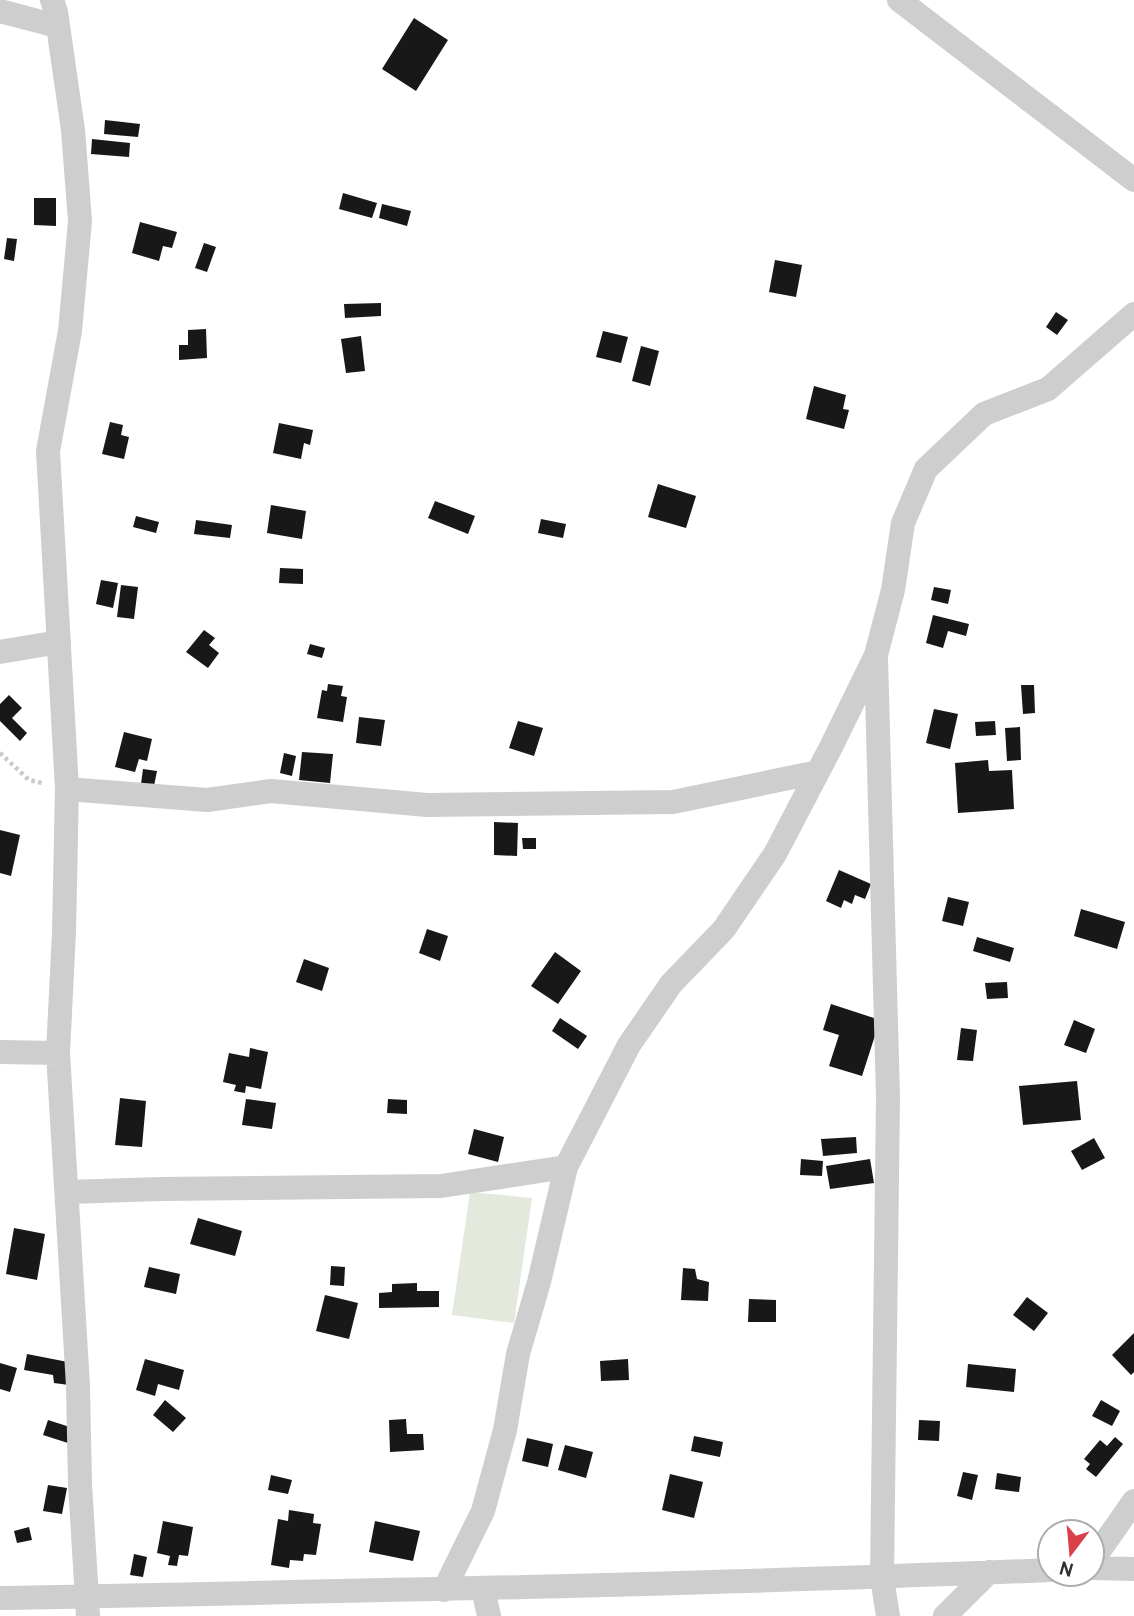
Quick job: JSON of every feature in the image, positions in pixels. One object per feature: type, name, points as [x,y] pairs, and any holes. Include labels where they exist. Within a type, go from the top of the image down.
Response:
[{"type":"street","points":[[52,0],[73,130],[80,221],[70,331],[48,450],[67,789],[58,1053],[88,1606]]},
{"type":"street","points":[[899,0],[1134,180]]},
{"type":"street","points":[[0,11],[57,26]]},
{"type":"street","points":[[444,1590],[482,1511],[505,1430],[518,1354],[539,1282],[566,1167],[629,1045],[671,985],[724,929],[775,854],[818,772],[876,655],[892,590],[903,523],[926,469],[984,414],[1048,389],[1134,314]]},
{"type":"street","points":[[0,652],[59,642]]},
{"type":"street","points":[[876,655],[888,1097],[882,1578],[888,1616]]},
{"type":"street","points":[[67,789],[206,800],[271,791],[428,805],[673,802],[818,772]]},
{"type":"street","points":[[0,1052],[58,1053]]},
{"type":"street","points":[[67,1192],[442,1186],[566,1167]]},
{"type":"street","points":[[1106,1541],[1134,1501]]},
{"type":"street","points":[[1106,1568],[1134,1569]]},
{"type":"street","points":[[0,1598],[88,1606],[444,1590],[882,1578],[1036,1570]]},
{"type":"street","points":[[945,1616],[989,1572]]},
{"type":"street","points":[[483,1589],[489,1616]]},
{"type":"path","points":[[0,752],[29,780],[67,789]]},
{"type":"shaded area","points":[[470,1192],[532,1198],[514,1323],[452,1315]]},
{"type":"building","points":[[414,18],[448,40],[416,91],[382,69]]},
{"type":"building","points":[[105,120],[140,124],[138,137],[104,134]]},
{"type":"building","points":[[92,139],[130,143],[129,157],[91,154]]},
{"type":"building","points":[[343,193],[377,203],[372,218],[339,209]]},
{"type":"building","points":[[34,198],[56,198],[56,226],[34,225]]},
{"type":"building","points":[[382,204],[411,211],[407,226],[379,218]]},
{"type":"building","points":[[140,222],[177,232],[172,248],[163,246],[159,261],[132,253]]},
{"type":"building","points":[[7,238],[17,239],[14,261],[4,259]]},
{"type":"building","points":[[204,243],[216,247],[207,272],[195,268]]},
{"type":"building","points":[[775,260],[802,265],[796,297],[769,292]]},
{"type":"building","points":[[381,303],[381,316],[345,318],[344,304]]},
{"type":"building","points":[[1056,312],[1068,320],[1057,335],[1046,327]]},
{"type":"building","points":[[206,329],[207,358],[179,360],[179,345],[188,345],[188,330]]},
{"type":"building","points":[[603,331],[628,337],[621,363],[596,357]]},
{"type":"building","points":[[361,336],[365,371],[346,373],[341,339]]},
{"type":"building","points":[[641,346],[659,351],[650,386],[632,381]]},
{"type":"building","points":[[814,386],[846,395],[843,409],[849,410],[844,429],[806,419]]},
{"type":"building","points":[[110,422],[123,425],[121,435],[129,437],[124,459],[102,454]]},
{"type":"building","points":[[279,423],[313,430],[310,445],[304,443],[301,459],[273,453]]},
{"type":"building","points":[[658,484],[696,496],[686,528],[648,517]]},
{"type":"building","points":[[435,501],[475,516],[468,534],[428,518]]},
{"type":"building","points":[[271,505],[306,511],[302,539],[267,533]]},
{"type":"building","points":[[136,516],[159,522],[156,533],[133,527]]},
{"type":"building","points":[[541,519],[566,524],[563,538],[538,533]]},
{"type":"building","points":[[196,520],[232,525],[230,538],[194,534]]},
{"type":"building","points":[[280,568],[303,569],[303,584],[279,583]]},
{"type":"building","points":[[101,580],[118,583],[113,608],[96,604]]},
{"type":"building","points":[[121,585],[138,587],[134,619],[117,617]]},
{"type":"building","points":[[934,587],[951,590],[948,604],[931,600]]},
{"type":"building","points":[[933,615],[969,624],[966,636],[948,631],[943,648],[926,643]]},
{"type":"building","points":[[204,630],[215,638],[209,645],[219,653],[208,668],[186,652]]},
{"type":"building","points":[[310,644],[325,648],[322,658],[307,654]]},
{"type":"building","points":[[328,684],[343,686],[341,696],[347,697],[343,722],[317,718],[322,690],[327,691]]},
{"type":"building","points":[[1021,685],[1034,685],[1035,713],[1023,714]]},
{"type":"building","points":[[9,695],[22,708],[12,718],[27,733],[20,741],[0,721],[0,704]]},
{"type":"building","points":[[934,709],[958,714],[950,749],[926,743]]},
{"type":"building","points":[[359,717],[385,720],[381,746],[356,743]]},
{"type":"building","points":[[518,721],[543,728],[534,756],[509,748]]},
{"type":"building","points":[[995,721],[996,735],[976,736],[975,722]]},
{"type":"building","points":[[1020,727],[1021,760],[1007,761],[1005,728]]},
{"type":"building","points":[[124,732],[152,739],[147,761],[139,759],[135,772],[115,767]]},
{"type":"building","points":[[302,752],[333,754],[330,783],[299,780]]},
{"type":"building","points":[[284,753],[296,756],[292,776],[280,773]]},
{"type":"building","points":[[988,760],[989,771],[1012,770],[1014,809],[958,813],[955,763]]},
{"type":"building","points":[[143,769],[157,771],[154,786],[141,784]]},
{"type":"building","points":[[494,822],[518,823],[517,856],[494,855]]},
{"type":"building","points":[[0,830],[20,835],[11,876],[0,873]]},
{"type":"building","points":[[522,838],[536,838],[536,849],[523,849]]},
{"type":"building","points":[[839,870],[871,884],[865,899],[855,895],[852,904],[844,900],[841,908],[826,901]]},
{"type":"building","points":[[948,897],[969,902],[963,926],[942,921]]},
{"type":"building","points":[[1081,909],[1125,922],[1117,949],[1074,936]]},
{"type":"building","points":[[427,929],[448,936],[440,961],[419,953]]},
{"type":"building","points":[[977,937],[1014,948],[1010,962],[973,951]]},
{"type":"building","points":[[555,952],[581,971],[558,1004],[531,986]]},
{"type":"building","points":[[304,959],[329,968],[322,991],[296,982]]},
{"type":"building","points":[[1007,982],[1008,998],[987,999],[985,983]]},
{"type":"building","points":[[831,1004],[880,1020],[862,1076],[829,1066],[839,1035],[823,1030]]},
{"type":"building","points":[[560,1018],[587,1036],[578,1049],[552,1031]]},
{"type":"building","points":[[1074,1020],[1095,1029],[1086,1053],[1064,1045]]},
{"type":"building","points":[[961,1028],[977,1030],[973,1061],[957,1060]]},
{"type":"building","points":[[250,1048],[268,1052],[261,1089],[246,1086],[245,1093],[234,1091],[236,1085],[223,1082],[229,1053],[249,1057]]},
{"type":"building","points":[[1077,1081],[1081,1120],[1023,1125],[1019,1086]]},
{"type":"building","points":[[120,1098],[146,1101],[142,1147],[115,1145]]},
{"type":"building","points":[[246,1099],[276,1103],[272,1129],[242,1125]]},
{"type":"building","points":[[388,1099],[407,1100],[407,1114],[387,1113]]},
{"type":"building","points":[[474,1129],[504,1137],[498,1162],[468,1154]]},
{"type":"building","points":[[856,1137],[857,1153],[823,1156],[821,1139]]},
{"type":"building","points":[[1094,1138],[1105,1158],[1082,1170],[1071,1151]]},
{"type":"building","points":[[801,1159],[823,1161],[822,1176],[800,1175]]},
{"type":"building","points":[[870,1159],[874,1183],[830,1189],[826,1166]]},
{"type":"building","points":[[198,1218],[242,1231],[235,1256],[190,1244]]},
{"type":"building","points":[[14,1228],[45,1234],[37,1280],[6,1274]]},
{"type":"building","points":[[331,1266],[345,1267],[344,1286],[330,1285]]},
{"type":"building","points":[[149,1267],[180,1274],[176,1294],[144,1287]]},
{"type":"building","points":[[683,1268],[695,1269],[697,1279],[709,1282],[708,1301],[681,1300]]},
{"type":"building","points":[[417,1283],[417,1291],[439,1291],[439,1307],[379,1308],[379,1293],[392,1292],[392,1284]]},
{"type":"building","points":[[325,1295],[358,1303],[349,1339],[316,1331]]},
{"type":"building","points":[[1027,1297],[1048,1313],[1034,1331],[1013,1315]]},
{"type":"building","points":[[749,1299],[776,1300],[776,1322],[748,1322]]},
{"type":"building","points":[[1134,1333],[1134,1372],[1131,1375],[1112,1355]]},
{"type":"building","points":[[27,1354],[73,1363],[69,1385],[54,1383],[53,1375],[24,1370]]},
{"type":"building","points":[[145,1359],[184,1370],[179,1390],[158,1384],[155,1396],[136,1390]]},
{"type":"building","points":[[628,1359],[629,1380],[601,1381],[600,1361]]},
{"type":"building","points":[[0,1363],[17,1368],[10,1392],[0,1389]]},
{"type":"building","points":[[968,1364],[1016,1369],[1014,1392],[966,1387]]},
{"type":"building","points":[[165,1400],[186,1418],[173,1432],[153,1415]]},
{"type":"building","points":[[1101,1400],[1120,1411],[1112,1426],[1092,1416]]},
{"type":"building","points":[[406,1419],[407,1434],[423,1434],[424,1450],[390,1452],[389,1420]]},
{"type":"building","points":[[48,1420],[73,1428],[68,1443],[43,1435]]},
{"type":"building","points":[[919,1420],[940,1421],[939,1441],[918,1440]]},
{"type":"building","points":[[694,1436],[723,1442],[720,1457],[691,1451]]},
{"type":"building","points":[[1115,1437],[1123,1444],[1096,1477],[1086,1469],[1090,1464],[1084,1459],[1100,1440],[1107,1446]]},
{"type":"building","points":[[527,1438],[553,1444],[548,1467],[522,1461]]},
{"type":"building","points":[[565,1445],[593,1452],[586,1478],[558,1470]]},
{"type":"building","points":[[963,1472],[978,1475],[972,1500],[957,1496]]},
{"type":"building","points":[[997,1473],[1021,1477],[1019,1492],[995,1489]]},
{"type":"building","points":[[670,1474],[703,1482],[694,1518],[662,1510]]},
{"type":"building","points":[[271,1475],[292,1480],[288,1494],[268,1490]]},
{"type":"building","points":[[48,1485],[67,1488],[62,1514],[43,1511]]},
{"type":"building","points":[[289,1510],[314,1514],[313,1523],[321,1524],[316,1555],[304,1554],[303,1561],[290,1560],[289,1568],[271,1565],[278,1519],[288,1521]]},
{"type":"building","points":[[163,1521],[193,1527],[188,1556],[179,1555],[177,1566],[168,1565],[170,1556],[157,1553]]},
{"type":"building","points":[[375,1521],[420,1531],[413,1561],[369,1552]]},
{"type":"building","points":[[29,1527],[32,1540],[17,1543],[14,1531]]},
{"type":"building","points":[[134,1554],[147,1557],[143,1577],[130,1575]]}]
